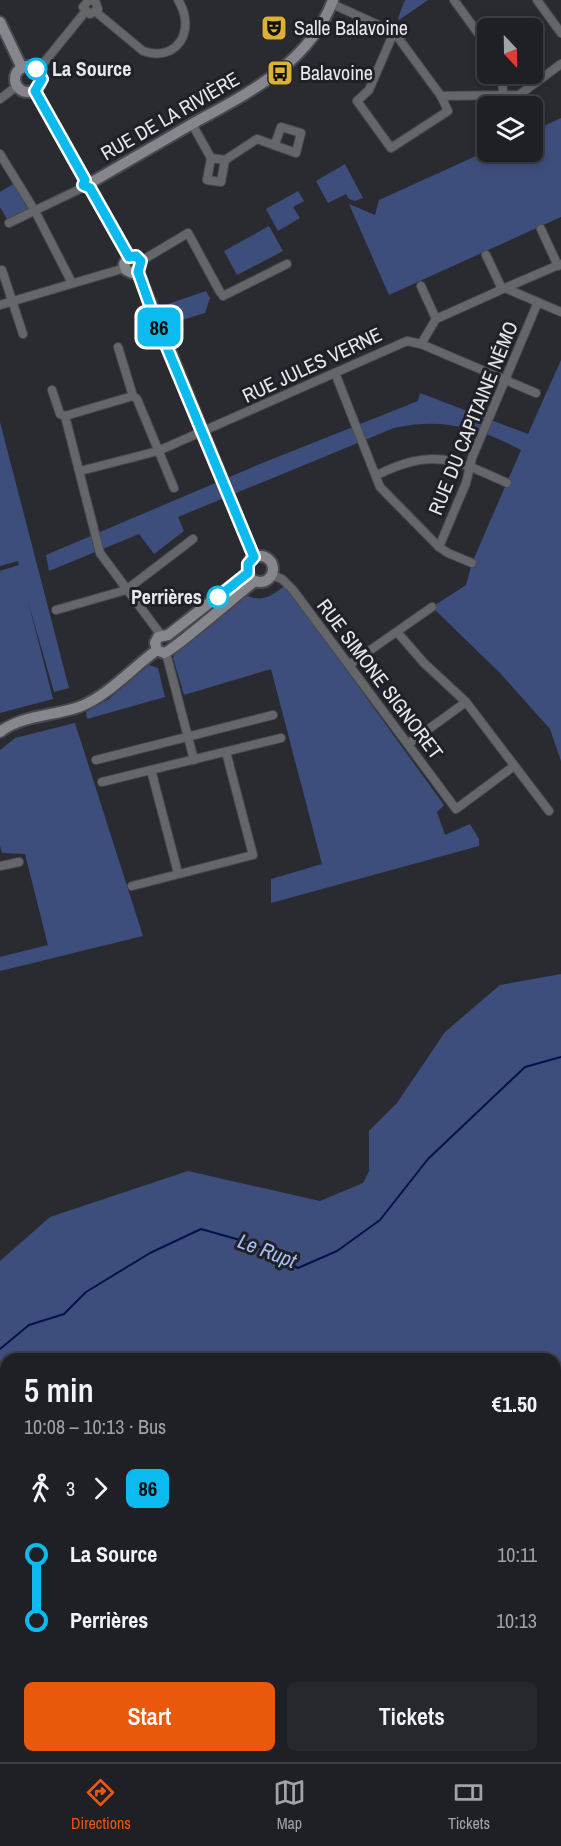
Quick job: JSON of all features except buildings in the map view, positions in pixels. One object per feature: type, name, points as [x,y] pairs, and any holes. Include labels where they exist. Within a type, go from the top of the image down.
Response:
[{"type":"street","points":[[90,1],[96,12],[143,51],[151,54],[173,48],[185,33],[186,13],[178,0]]},
{"type":"street","points":[[454,0],[477,32]]},
{"type":"street","points":[[537,0],[561,33]]},
{"type":"street","points":[[38,70],[86,12],[90,1]]},
{"type":"street","points":[[333,2],[394,32],[441,96],[448,111],[391,148],[357,101],[369,90],[394,32]]},
{"type":"street","name":"RUE DE LA RIVIÈRE","points":[[9,223],[88,184],[258,87],[294,60],[320,27],[333,2]]},
{"type":"street","points":[[86,12],[91,14],[96,12]]},
{"type":"street","points":[[0,22],[22,68]]},
{"type":"street","points":[[441,96],[519,95],[561,64]]},
{"type":"street","points":[[30,66],[38,70],[41,84],[35,91],[25,92],[17,86],[15,78],[22,68],[30,66]]},
{"type":"street","points":[[502,84],[503,95]]},
{"type":"street","points":[[0,99],[17,86]]},
{"type":"street","points":[[35,91],[88,184],[127,262],[129,272],[188,233],[221,294],[287,264]]},
{"type":"street","points":[[192,124],[211,158],[207,180],[221,182],[225,160]]},
{"type":"street","points":[[211,158],[225,160],[257,139],[276,144]]},
{"type":"street","points":[[0,154],[35,211],[72,283]]},
{"type":"street","points":[[421,344],[436,319],[560,265],[541,229]]},
{"type":"street","points":[[486,255],[503,288],[561,312]]},
{"type":"street","points":[[0,305],[72,283],[127,262],[136,256],[162,335],[254,557]]},
{"type":"street","points":[[2,270],[23,334]]},
{"type":"street","points":[[421,286],[436,319]]},
{"type":"street","name":"RUE DU CAPITAINE NÉMO","points":[[439,547],[466,483],[470,465],[538,302]]},
{"type":"street","points":[[162,335],[179,330]]},
{"type":"street","name":"RUE JULES VERNE","points":[[80,471],[158,450],[397,344],[412,341],[536,393]]},
{"type":"street","points":[[118,347],[133,396],[137,399],[174,488]]},
{"type":"street","points":[[335,373],[380,487],[439,547],[472,563]]},
{"type":"street","points":[[52,390],[60,414],[65,416],[133,396]]},
{"type":"street","points":[[65,416],[100,553],[126,590],[164,635],[173,640],[166,650]]},
{"type":"street","points":[[377,475],[405,463],[429,458],[454,459],[507,483]]},
{"type":"street","points":[[56,610],[126,590],[193,539]]},
{"type":"street","points":[[264,556],[271,562],[271,575],[264,581],[251,577],[248,564],[254,557],[264,556]]},
{"type":"street","name":"RUE SIMONE SIGNORET","points":[[271,575],[282,579],[293,590],[456,809],[514,766]]},
{"type":"street","points":[[194,759],[166,650],[156,640],[251,577]]},
{"type":"street","points":[[0,732],[14,724],[88,702],[166,650],[251,577]]},
{"type":"street","points":[[349,665],[432,607]]},
{"type":"street","points":[[397,632],[411,651],[466,702],[549,811]]},
{"type":"street","points":[[408,744],[466,702]]},
{"type":"street","points":[[96,760],[273,715]]},
{"type":"street","points":[[102,782],[280,738]]},
{"type":"street","points":[[132,886],[253,855],[226,752]]},
{"type":"street","points":[[151,770],[178,873]]},
{"type":"street","points":[[0,866],[19,861]]},
{"type":"shaded area","points":[[405,0],[428,0],[399,20]]},
{"type":"shaded area","points":[[561,118],[561,217],[389,295],[349,204],[375,215],[379,200],[477,156],[477,162],[543,162],[543,126]]},
{"type":"shaded area","points":[[345,164],[363,198],[355,201],[349,199],[346,194],[328,203],[316,181]]},
{"type":"shaded area","points":[[15,183],[30,210],[8,221],[0,207],[0,192]]},
{"type":"shaded area","points":[[298,191],[304,201],[293,207],[300,218],[278,231],[266,209]]},
{"type":"shaded area","points":[[269,226],[283,251],[237,275],[224,251]]},
{"type":"shaded area","points":[[206,291],[210,298],[205,313],[172,323],[165,305]]},
{"type":"shaded area","points":[[561,360],[561,761],[550,729],[500,673],[432,607],[466,585],[472,563],[521,450],[475,430],[444,424],[394,428],[178,517],[184,531],[154,554],[139,534],[49,571],[46,555],[260,464],[418,401],[420,393],[528,434]]},
{"type":"shaded area","points":[[0,422],[69,688],[54,692],[28,601],[53,699],[0,713],[0,571],[19,565],[18,561],[0,566]]},
{"type":"shaded area","points":[[285,585],[444,805],[437,812],[445,835],[470,824],[479,839],[479,846],[271,903],[271,879],[322,864],[271,669],[184,695],[173,658],[179,644],[245,594],[255,598],[266,597]]},
{"type":"shaded area","points":[[149,665],[158,668],[165,697],[87,719],[86,712],[109,699]]},
{"type":"shaded area","points":[[75,723],[143,936],[0,971],[0,957],[48,945],[25,854],[2,853],[0,846],[0,750],[15,738]]},
{"type":"shaded area","points":[[561,974],[561,1353],[0,1353],[0,1261],[50,1217],[188,1171],[320,1201],[363,1183],[369,1171],[369,1131],[397,1103],[445,1032],[500,985]]},
{"type":"waterway","name":"Le Rupt","points":[[0,1349],[29,1325],[64,1314],[86,1292],[150,1253],[201,1229],[254,1244],[298,1268],[337,1251],[380,1220],[428,1159],[525,1067],[561,1057]]},
{"type":"bus line","name":"86","points":[[36,69],[42,79],[39,88],[35,91],[85,180],[83,185],[85,188],[90,188],[129,257],[136,256],[141,261],[138,272],[153,314],[219,468],[254,557],[248,564],[248,573],[218,597]]},
{"type":"place","name":"Salle Balavoine","points":[[274,28]]},
{"type":"place","name":"La Source","points":[[36,69]]},
{"type":"place","name":"Balavoine","points":[[280,73]]},
{"type":"place","name":"Perrières","points":[[218,597]]}]
